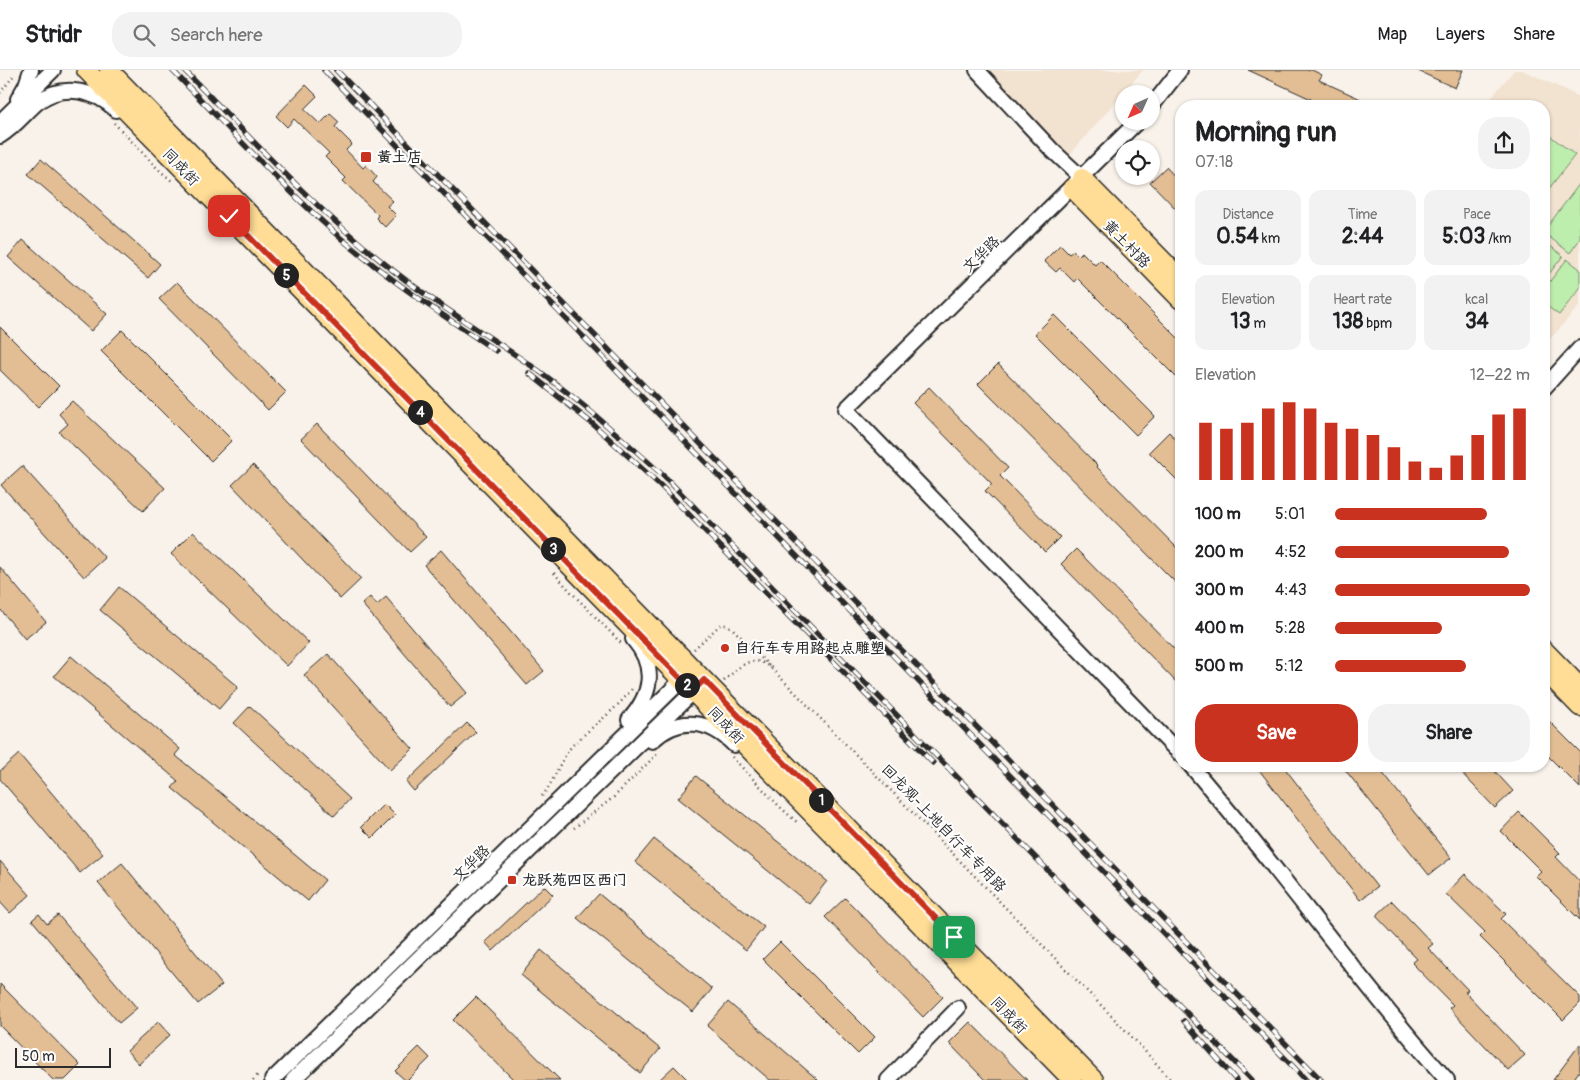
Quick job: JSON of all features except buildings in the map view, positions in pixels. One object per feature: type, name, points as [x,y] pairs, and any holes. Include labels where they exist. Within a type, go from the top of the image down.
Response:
[{"type":"main road","name":"同成街","points":[[86,70],[177,175],[552,547],[693,680],[820,822],[1072,1080]]},
{"type":"main road","name":"同成街","points":[[109,70],[693,680],[1094,1080]]},
{"type":"main road","name":"黄土村路","points":[[1077,183],[1175,274]]},
{"type":"main road","name":"黄土村路","points":[[1077,183],[1175,293]]},
{"type":"main road","points":[[1550,656],[1580,688]]},
{"type":"main road","points":[[1550,676],[1580,708]]},
{"type":"street","points":[[2,120],[17,101],[26,85],[31,70]]},
{"type":"street","points":[[2,120],[53,70]]},
{"type":"street","points":[[977,70],[1052,149],[1077,183]]},
{"type":"street","points":[[1160,96],[1180,70]]},
{"type":"street","points":[[0,136],[14,126],[44,98],[64,91],[90,93],[113,107],[177,175]]},
{"type":"street","name":"文华路","points":[[1129,130],[846,409],[1175,750]]},
{"type":"street","points":[[1550,381],[1580,348]]},
{"type":"street","points":[[552,547],[590,594],[638,645],[648,668],[648,689],[644,701],[583,776]]},
{"type":"street","points":[[293,1080],[552,828],[693,680]]},
{"type":"street","name":"文华路","points":[[267,1076],[583,776],[693,680]]},
{"type":"street","points":[[552,828],[594,797],[657,736],[674,727],[692,724],[703,725],[722,734],[766,776],[820,822]]},
{"type":"street","points":[[1197,772],[1386,1010],[1447,1080]]},
{"type":"street","points":[[888,1080],[958,1008]]},
{"type":"path","points":[[0,93],[10,82],[17,70]]},
{"type":"path","points":[[113,122],[158,169],[177,175]]},
{"type":"path","points":[[550,566],[570,591],[625,647]]},
{"type":"path","name":"回龙观-上地自行车专用路","points":[[695,648],[718,627],[727,625],[733,629],[1126,1031],[1171,1080]]},
{"type":"path","points":[[725,680],[738,668],[750,661],[760,661],[773,669]]},
{"type":"path","points":[[540,799],[546,792],[560,762],[572,747],[626,696],[636,680]]},
{"type":"path","points":[[574,828],[614,797],[658,753]]},
{"type":"path","points":[[731,756],[801,825]]},
{"type":"path","points":[[253,1080],[267,1076]]},
{"type":"shaded area","points":[[968,70],[1143,70],[1130,85],[1115,85],[1115,102],[1060,166]]},
{"type":"shaded area","points":[[1514,70],[1522,70],[1580,97],[1580,305],[1550,339],[1550,100],[1489,100]]},
{"type":"green space","points":[[1550,136],[1575,155],[1550,187]]},
{"type":"green space","points":[[1580,183],[1580,239],[1570,253],[1550,238],[1550,223]]},
{"type":"green space","points":[[1550,246],[1563,256],[1550,272]]},
{"type":"green space","points":[[1567,259],[1580,269],[1580,288],[1559,315],[1550,308],[1550,281]]},
{"type":"railway","points":[[172,70],[273,174],[336,234],[394,281],[496,351]]},
{"type":"railway","points":[[184,70],[279,168],[354,238],[418,289],[556,384],[604,423],[666,478],[1252,1080]]},
{"type":"railway","points":[[324,70],[1306,1080]]},
{"type":"railway","points":[[336,70],[1321,1080]]},
{"type":"railway","points":[[529,373],[594,425],[660,485],[933,763]]},
{"type":"railway","points":[[1184,1021],[1236,1080]]},
{"type":"place","name":"黄土店","points":[[366,157]]},
{"type":"place","name":"自行车专用路起点雕塑","points":[[725,648]]},
{"type":"place","name":"龙跃苑四区西门","points":[[512,880]]},
{"type":"route","points":[[229,216],[693,691],[704,680],[954,937]]}]
